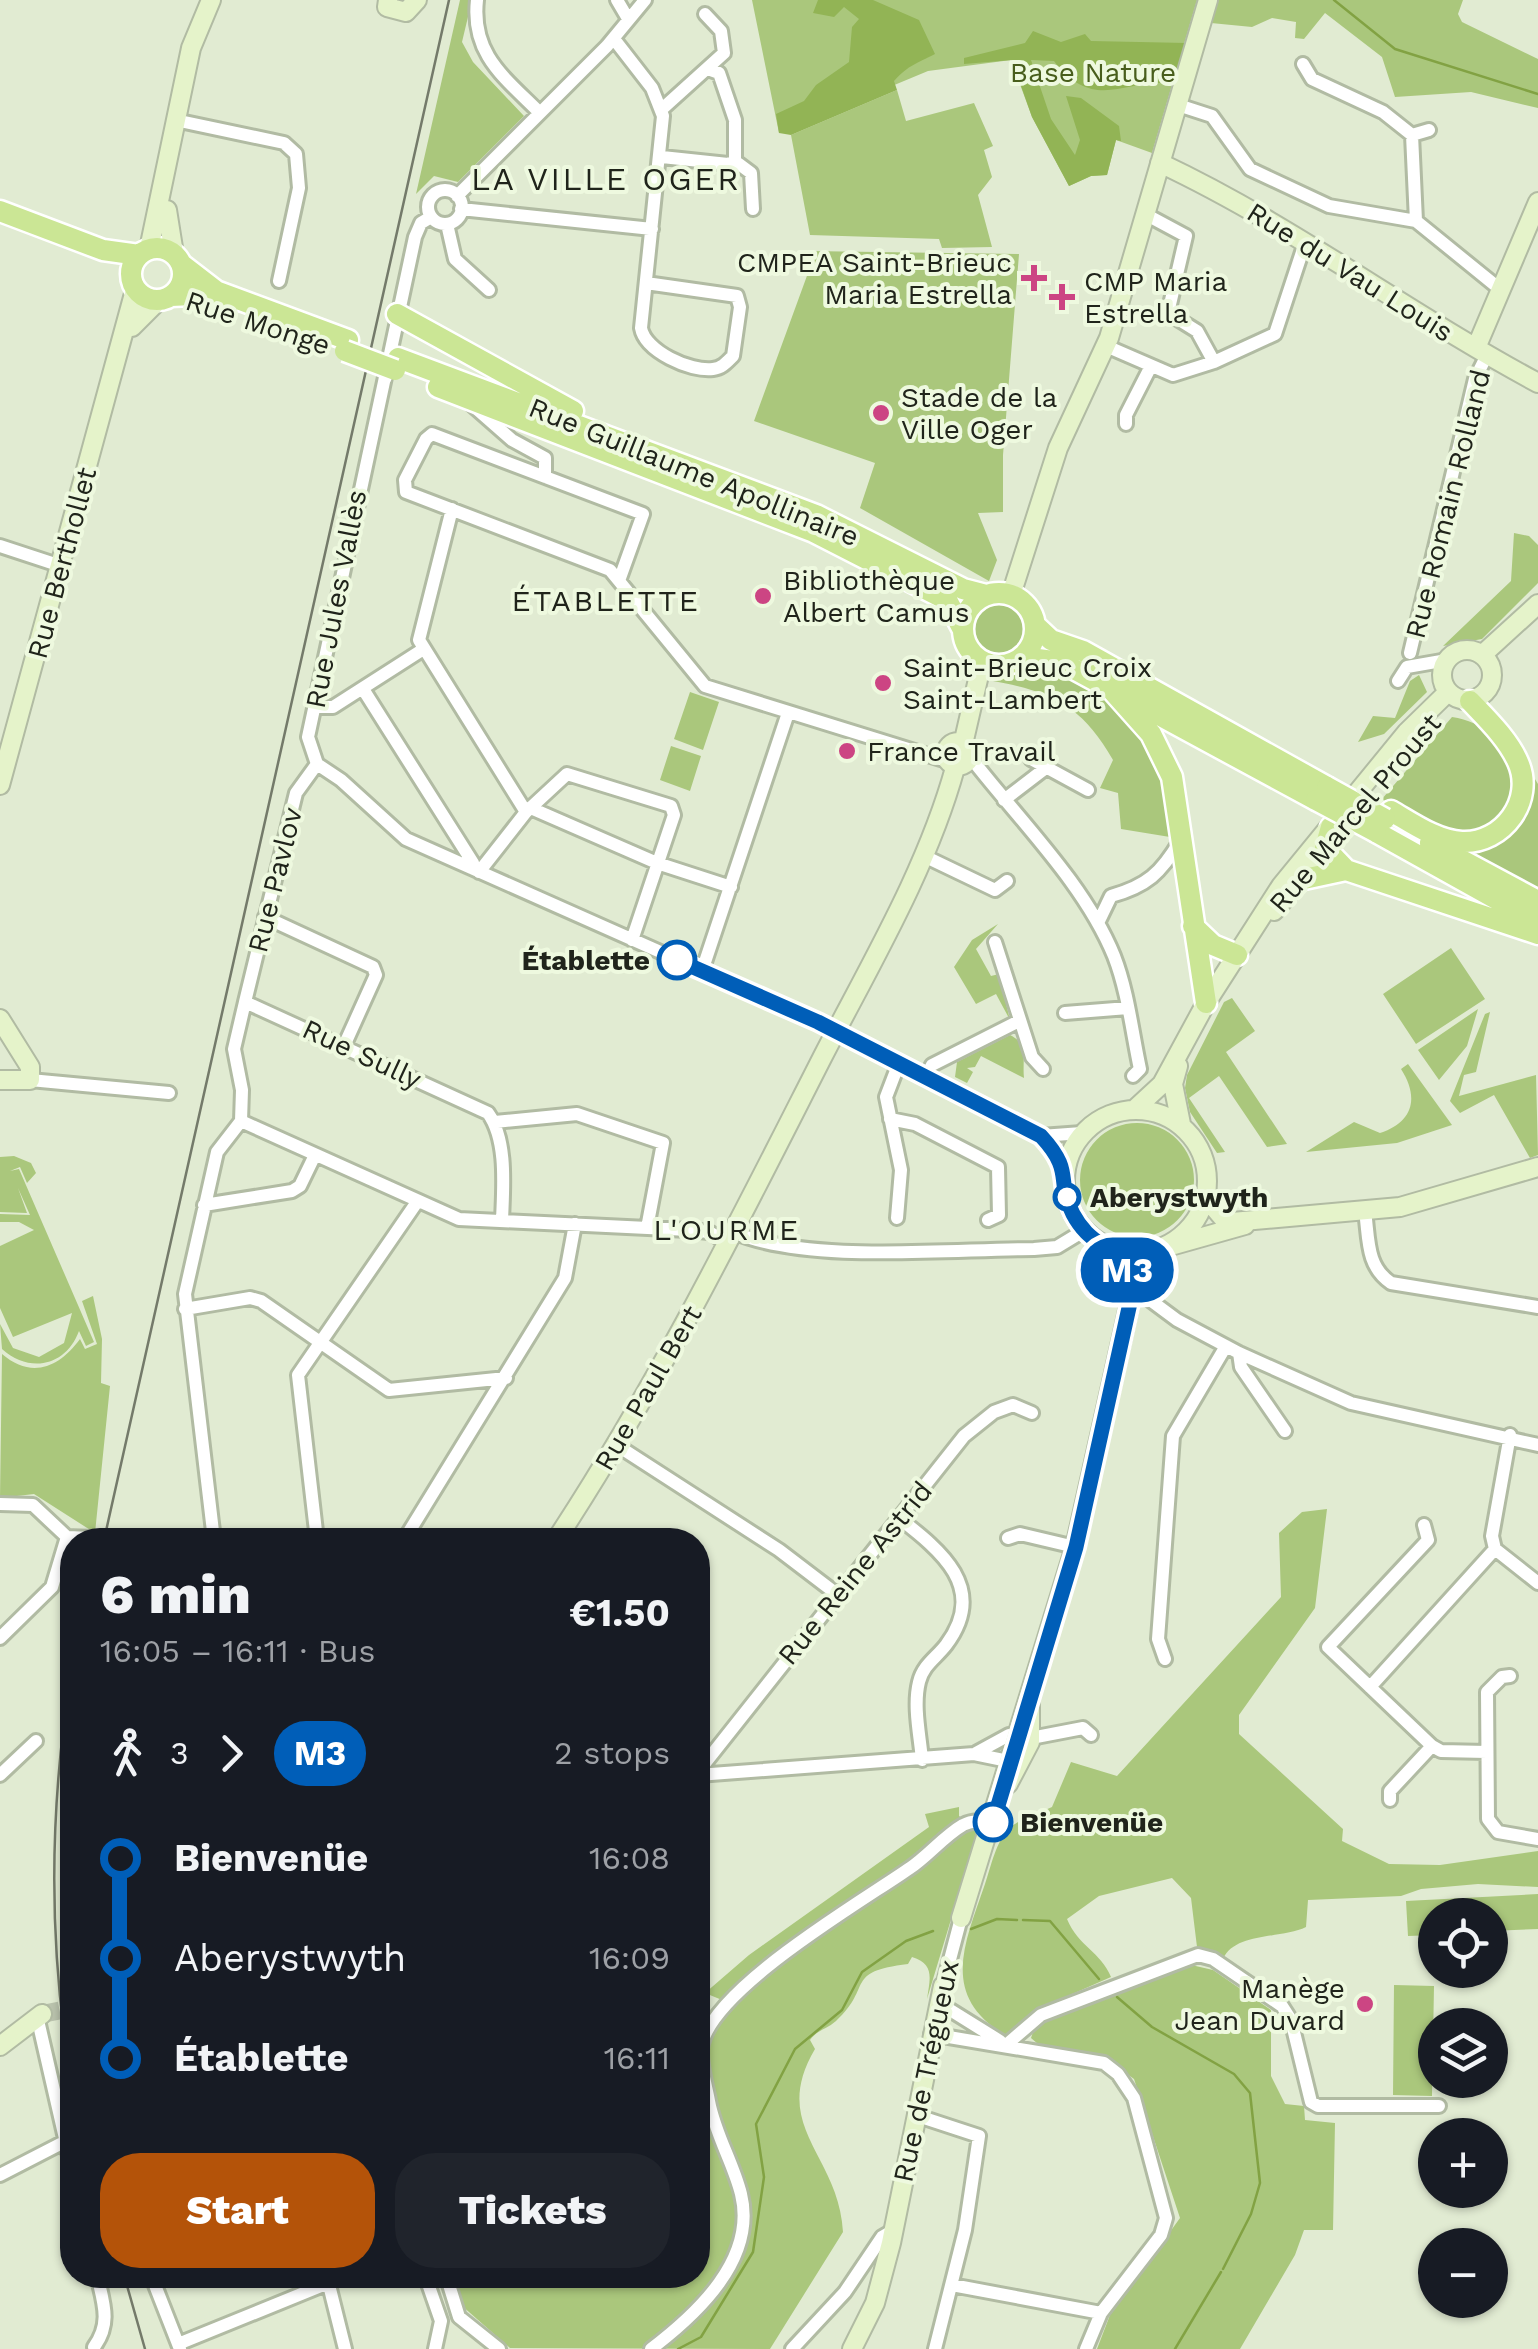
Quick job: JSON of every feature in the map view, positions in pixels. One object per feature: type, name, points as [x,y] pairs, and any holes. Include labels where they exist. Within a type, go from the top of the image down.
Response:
[{"type":"main road","points":[[133,285],[132,266],[144,252],[191,48],[212,0]]},
{"type":"main road","points":[[388,0],[387,7],[401,12],[410,10],[417,0]]},
{"type":"main road","points":[[1011,595],[1058,448],[1106,346],[1208,0]]},
{"type":"main road","points":[[0,222],[100,259],[133,285],[165,299],[183,278],[167,214],[168,160]]},
{"type":"main road","name":"Rue du Vau Louis","points":[[1160,163],[1306,243],[1538,383]]},
{"type":"main road","points":[[0,211],[103,250],[177,259]]},
{"type":"main road","name":"Rue Romain Rolland","points":[[1481,352],[1502,290],[1536,214]]},
{"type":"main road","name":"Rue Monge","points":[[177,259],[216,290],[347,346]]},
{"type":"main road","name":"Rue Berthollet","points":[[0,786],[124,340],[133,285]]},
{"type":"main road","name":"Rue Monge","points":[[165,299],[192,296],[347,346]]},
{"type":"main road","name":"Rue Berthollet","points":[[124,340],[141,314],[165,299]]},
{"type":"main road","points":[[397,314],[632,444]]},
{"type":"main road","points":[[347,346],[396,364]]},
{"type":"main road","name":"Rue Guillaume Apollinaire","points":[[396,364],[632,444],[816,515],[963,589],[986,595]]},
{"type":"main road","name":"Rue Guillaume Apollinaire","points":[[396,364],[462,396],[814,532],[947,600],[962,628]]},
{"type":"main road","points":[[1034,625],[1030,648],[1022,657],[1003,666],[982,662],[967,648],[962,628],[970,608],[986,595],[1011,595],[1027,607],[1034,625],[1051,640],[1083,650],[1325,789],[1538,901]]},
{"type":"main road","points":[[1482,655],[1538,604]]},
{"type":"main road","points":[[1384,821],[1462,842],[1485,839],[1509,821],[1522,793],[1521,771],[1508,747],[1458,687],[1461,651],[1482,655]]},
{"type":"main road","points":[[1458,687],[1492,673],[1482,655]]},
{"type":"main road","points":[[1022,657],[1061,662],[1325,789]]},
{"type":"main road","name":"Rue Paul Bert","points":[[564,1528],[618,1446],[731,1237],[924,856],[958,757],[982,662]]},
{"type":"main road","points":[[1458,687],[1492,713],[1538,778]]},
{"type":"main road","name":"Rue Marcel Proust","points":[[1136,1108],[1156,1091],[1206,1003],[1281,886],[1407,732],[1458,687]]},
{"type":"main road","name":"Rue Marcel Proust","points":[[1256,929],[1304,880],[1458,687]]},
{"type":"main road","points":[[1110,688],[1163,754],[1181,839],[1206,1003]]},
{"type":"main road","points":[[1384,821],[1538,923]]},
{"type":"main road","points":[[1331,826],[1324,843],[1327,852],[1346,870],[1538,934]]},
{"type":"main road","points":[[1304,880],[1346,870]]},
{"type":"main road","points":[[1193,926],[1213,945],[1237,955]]},
{"type":"main road","points":[[0,1019],[30,1067],[30,1080],[0,1080]]},
{"type":"main road","name":"Rue Marcel Proust","points":[[1180,1124],[1174,1084],[1184,1047]]},
{"type":"main road","points":[[1019,1743],[1076,1547],[1132,1294],[1158,1249],[1198,1218],[1206,1198],[1206,1162],[1199,1146],[1180,1124],[1158,1112],[1136,1108],[1104,1116],[1082,1133],[1065,1170],[1069,1202],[1085,1230],[1110,1248],[1125,1266],[1132,1294]]},
{"type":"main road","points":[[1206,1198],[1222,1217],[1232,1222],[1365,1212],[1418,1204],[1538,1167]]},
{"type":"main road","points":[[1110,1248],[1158,1249],[1273,1218]]},
{"type":"main road","name":"Rue de Trégueux","points":[[962,1918],[1019,1743]]},
{"type":"main road","name":"Rue de Trégueux","points":[[852,2349],[875,2303],[894,2230],[941,1994]]},
{"type":"main road","points":[[0,2046],[40,2015]]},
{"type":"street","points":[[477,0],[474,24],[480,49],[540,113]]},
{"type":"street","points":[[617,0],[627,17]]},
{"type":"street","points":[[446,224],[455,220],[459,202],[614,39],[627,17],[645,0]]},
{"type":"street","points":[[662,110],[708,69],[726,46],[721,31],[705,14]]},
{"type":"street","points":[[614,39],[652,88],[662,110],[662,158],[652,229],[646,282],[641,328],[646,344],[709,370],[720,368],[734,356],[740,307],[737,296],[646,282]]},
{"type":"street","points":[[1303,64],[1312,78],[1382,112],[1412,135],[1416,221]]},
{"type":"street","points":[[708,69],[719,73],[735,120],[735,161]]},
{"type":"street","points":[[1178,105],[1212,116],[1244,164],[1268,178],[1337,208],[1416,221],[1502,290]]},
{"type":"street","points":[[175,120],[284,143],[296,154],[299,188],[279,280]]},
{"type":"street","points":[[1412,135],[1428,130]]},
{"type":"street","points":[[662,158],[728,164],[735,161]]},
{"type":"street","points":[[735,161],[751,173],[753,209]]},
{"type":"street","points":[[488,290],[455,259],[446,224],[431,216],[428,206],[432,196],[448,190],[459,202],[652,229]]},
{"type":"street","points":[[1144,214],[1186,236],[1168,313],[1197,332],[1214,362]]},
{"type":"street","name":"Rue Jules Vallès","points":[[317,764],[308,737],[314,707],[415,237],[421,223],[431,216]]},
{"type":"street","points":[[1106,346],[1173,375],[1214,362],[1275,334],[1306,243]]},
{"type":"street","name":"Rue Romain Rolland","points":[[1410,652],[1481,352]]},
{"type":"street","points":[[1126,424],[1126,415],[1150,368]]},
{"type":"street","points":[[462,396],[512,440],[545,458],[545,477]]},
{"type":"street","points":[[620,578],[642,514],[432,434],[421,448],[404,480],[406,492],[530,536],[620,578],[705,686],[788,713],[975,762],[1098,923],[1115,960],[1128,1008],[1140,1069],[1133,1076]]},
{"type":"street","points":[[452,510],[419,640],[529,810],[657,863],[731,887]]},
{"type":"street","points":[[0,546],[61,566]]},
{"type":"street","points":[[314,707],[332,707],[422,650]]},
{"type":"street","name":"Rue Romain Rolland","points":[[1398,681],[1407,668],[1425,665],[1458,687]]},
{"type":"street","points":[[363,689],[475,870]]},
{"type":"street","points":[[702,970],[788,713]]},
{"type":"street","points":[[1031,759],[1088,790]]},
{"type":"street","points":[[317,764],[341,780],[406,839],[702,970],[926,1077],[1041,1136],[1065,1170]]},
{"type":"street","name":"Rue Pavlov","points":[[245,1002],[296,793],[317,764]]},
{"type":"street","points":[[1004,800],[1047,767]]},
{"type":"street","points":[[475,870],[567,774],[671,806],[674,815],[632,940]]},
{"type":"street","points":[[1074,890],[1111,896],[1144,886],[1163,869],[1181,839]]},
{"type":"street","points":[[924,856],[996,890],[1008,881]]},
{"type":"street","points":[[1098,923],[1111,896]]},
{"type":"street","points":[[265,918],[373,967],[376,975],[344,1046]]},
{"type":"street","points":[[995,942],[1032,1057],[1044,1069]]},
{"type":"street","points":[[212,1528],[185,1309],[217,1152],[240,1121],[242,1090],[234,1049],[245,1002]]},
{"type":"street","name":"Rue Sully","points":[[245,1002],[482,1110],[494,1122]]},
{"type":"street","points":[[1065,1013],[1128,1008]]},
{"type":"street","points":[[926,1077],[932,1065],[1019,1021]]},
{"type":"street","points":[[896,1218],[901,1170],[886,1090],[899,1064]]},
{"type":"street","points":[[30,1080],[169,1093]]},
{"type":"street","points":[[502,1221],[502,1172],[494,1122],[577,1114],[663,1143],[647,1228]]},
{"type":"street","points":[[890,1119],[915,1124],[998,1167],[999,1215],[988,1220]]},
{"type":"street","points":[[240,1121],[459,1219],[709,1232],[783,1246],[832,1250],[1057,1247],[1085,1230]]},
{"type":"street","points":[[1041,1136],[1082,1133]]},
{"type":"street","points":[[204,1205],[292,1192],[300,1186],[315,1155]]},
{"type":"street","points":[[315,1528],[297,1384],[301,1368],[417,1202]]},
{"type":"street","points":[[1365,1212],[1371,1260],[1391,1283],[1538,1307]]},
{"type":"street","points":[[412,1528],[566,1278],[575,1224]]},
{"type":"street","points":[[1132,1294],[1142,1294],[1240,1354],[1370,1410],[1510,1435],[1538,1444]]},
{"type":"street","points":[[185,1309],[255,1298],[389,1390],[506,1378]]},
{"type":"street","points":[[1165,1659],[1158,1640],[1173,1436],[1226,1346]]},
{"type":"street","points":[[1240,1354],[1241,1367],[1285,1432]]},
{"type":"street","name":"Rue Reine Astrid","points":[[710,1759],[899,1518],[980,1422],[1013,1405],[1032,1413]]},
{"type":"street","points":[[1510,1435],[1492,1536],[1495,1550],[1538,1584]]},
{"type":"street","points":[[618,1446],[779,1550],[838,1595]]},
{"type":"street","points":[[0,1504],[34,1506],[60,1530]]},
{"type":"street","points":[[899,1518],[947,1557],[960,1589],[955,1630],[924,1668],[918,1683],[922,1760]]},
{"type":"street","points":[[1424,1525],[1428,1540],[1328,1648],[1432,1746],[1441,1751],[1487,1752]]},
{"type":"street","points":[[1008,1538],[1020,1534],[1076,1547]]},
{"type":"street","points":[[1370,1687],[1495,1550]]},
{"type":"street","points":[[0,1638],[52,1588],[60,1561]]},
{"type":"street","points":[[1510,1676],[1502,1676],[1487,1692],[1491,1826],[1515,1838],[1538,1840]]},
{"type":"street","points":[[710,1773],[922,1760],[974,1754],[1084,1728],[1091,1735]]},
{"type":"street","points":[[0,1775],[36,1742]]},
{"type":"street","points":[[974,1754],[1019,1743]]},
{"type":"street","points":[[1390,1800],[1390,1791],[1432,1746]]},
{"type":"street","points":[[710,2028],[717,2013],[795,1946],[908,1870],[963,1826],[978,1820],[993,1822]]},
{"type":"street","name":"Rue de Trégueux","points":[[941,1994],[962,1918]]},
{"type":"street","points":[[1006,2045],[1040,2015],[1198,1955],[1212,1959],[1282,2006],[1291,2020],[1310,2102],[1318,2106],[1438,2106]]},
{"type":"street","points":[[941,1994],[1006,2045]]},
{"type":"street","points":[[40,2015],[60,2112]]},
{"type":"street","points":[[931,2034],[1104,2063],[1128,2086],[1134,2098],[1166,2218],[1161,2236],[1102,2313],[1086,2349]]},
{"type":"street","points":[[651,2349],[729,2270],[744,2232],[742,2197],[710,2105]]},
{"type":"street","points":[[915,2115],[979,2136],[952,2285],[935,2349]]},
{"type":"street","points":[[0,2175],[60,2144]]},
{"type":"street","points":[[792,2349],[845,2292],[882,2236],[894,2230]]},
{"type":"street","points":[[952,2285],[1102,2313]]},
{"type":"street","points":[[91,2348],[105,2333],[107,2319],[100,2288]]},
{"type":"street","points":[[156,2288],[179,2346],[306,2288]]},
{"type":"street","points":[[328,2288],[345,2349]]},
{"type":"street","points":[[430,2288],[442,2321],[435,2349]]},
{"type":"street","points":[[450,2288],[460,2316],[499,2349]]},
{"type":"green space","points":[[460,0],[472,0],[462,42],[473,62],[524,116],[458,182],[434,176],[416,194]]},
{"type":"green space","name":"Base Nature","points":[[752,0],[1197,0],[1152,153],[1116,140],[1107,175],[1091,176],[1069,186],[1032,117],[1011,60],[928,71],[779,133]]},
{"type":"green space","points":[[818,0],[873,0],[919,20],[935,54],[900,75],[894,81],[897,90],[791,135],[779,133],[776,114],[804,101],[816,85],[849,62],[852,27],[859,19],[844,7],[834,17],[813,13]]},
{"type":"green space","points":[[1217,0],[1463,0],[1458,14],[1462,22],[1538,59],[1538,108],[1471,92],[1395,97],[1382,57],[1325,13],[1304,39],[1295,38],[1296,22],[1272,18],[1252,27],[1211,23]]},
{"type":"green space","points":[[1033,31],[1061,42],[1085,34],[1091,41],[1187,43],[1174,84],[1098,90],[1069,77],[1054,61],[1031,60],[1051,119],[1075,155],[1080,140],[1066,96],[1081,98],[1119,126],[1121,141],[1116,140],[1107,175],[1091,176],[1069,186],[1032,117],[1012,60],[964,64],[964,58],[1025,43]]},
{"type":"green space","points":[[897,90],[906,121],[974,103],[993,146],[984,150],[992,177],[978,195],[992,247],[942,248],[939,239],[810,235],[791,135]]},
{"type":"green space","name":"Stade de la Ville Oger","points":[[807,251],[1019,254],[1003,455],[1003,512],[978,513],[997,560],[989,581],[860,508],[875,463],[754,421],[808,273]]},
{"type":"green space","points":[[1514,533],[1529,536],[1538,545],[1538,583],[1482,639],[1443,646],[1511,581]]},
{"type":"green space","points":[[998,603],[1016,611],[1024,629],[1016,647],[998,655],[980,647],[972,629],[980,611]]},
{"type":"green space","points":[[1029,667],[1082,682],[1115,704],[1143,730],[1158,753],[1166,776],[1170,837],[1121,829],[1118,793],[1100,788],[1113,760],[1077,714],[1033,690],[993,681]]},
{"type":"green space","points":[[1419,675],[1427,692],[1384,734],[1358,742],[1373,716],[1395,718],[1410,681]]},
{"type":"green space","points":[[690,692],[719,702],[703,750],[674,739]]},
{"type":"green space","points":[[1452,717],[1479,726],[1499,742],[1510,762],[1514,784],[1510,805],[1498,822],[1479,832],[1443,831],[1382,799]]},
{"type":"green space","points":[[671,746],[701,756],[690,791],[660,780]]},
{"type":"green space","points":[[1522,758],[1538,784],[1538,888],[1471,854],[1504,839],[1519,819],[1524,793]]},
{"type":"green space","points":[[998,924],[976,949],[991,976],[999,974],[1010,1020],[996,994],[976,1004],[954,967],[972,940]]},
{"type":"green space","points":[[1451,948],[1485,999],[1416,1044],[1383,994]]},
{"type":"green space","points":[[1232,998],[1255,1031],[1226,1052],[1287,1144],[1267,1147],[1219,1076],[1189,1098],[1225,1152],[1217,1153],[1190,1112],[1185,1088],[1187,1075],[1224,1002]]},
{"type":"green space","points":[[1478,1009],[1467,1046],[1439,1080],[1418,1050]]},
{"type":"green space","points":[[1490,1012],[1476,1072],[1464,1075],[1459,1096],[1536,1075],[1538,1155],[1530,1158],[1494,1095],[1460,1113],[1450,1101],[1485,1014]]},
{"type":"green space","points":[[1010,1035],[1022,1048],[1024,1078],[981,1056],[975,1067],[967,1068],[973,1072],[967,1083],[955,1077],[957,1062]]},
{"type":"green space","points":[[1408,1064],[1452,1125],[1397,1143],[1306,1152],[1354,1122],[1380,1133],[1400,1122],[1410,1107],[1410,1089],[1401,1069]]},
{"type":"green space","points":[[1137,1123],[1169,1132],[1185,1148],[1194,1180],[1185,1212],[1169,1228],[1137,1237],[1105,1228],[1089,1212],[1080,1180],[1089,1148],[1105,1132]]},
{"type":"green space","points":[[14,1156],[31,1163],[36,1173],[27,1183],[20,1167],[10,1171],[19,1169],[94,1342],[86,1346],[79,1331],[56,1359],[35,1364],[2,1349],[0,1324],[13,1348],[39,1357],[64,1343],[72,1313],[13,1337],[0,1308],[0,1246],[34,1230],[19,1222],[0,1222],[0,1214],[30,1215],[18,1188],[27,1213],[0,1212],[0,1157]]},
{"type":"green space","points":[[93,1296],[102,1339],[101,1383],[110,1386],[96,1528],[87,1528],[34,1494],[0,1498],[2,1354],[23,1366],[44,1367],[63,1357],[80,1339],[85,1349],[97,1344],[82,1301]]},
{"type":"green space","points":[[1327,1509],[1315,1608],[1239,1715],[1239,1734],[1343,1829],[1342,1841],[1389,1864],[1440,1865],[1538,1851],[1538,1887],[1478,1884],[1421,1889],[1401,1896],[1308,1900],[1306,1927],[1248,1940],[1229,1950],[1223,1959],[1197,1947],[1191,1898],[1172,1878],[1099,1896],[1067,1919],[1111,1977],[1036,2010],[1017,2030],[1005,2035],[971,2003],[963,1967],[970,1927],[1001,1839],[1019,1821],[1052,1807],[1071,1762],[1117,1776],[1281,1597],[1279,1533],[1302,1512]]},
{"type":"green space","points":[[959,1807],[959,1816],[978,1830],[927,1999],[928,1968],[912,1957],[908,1964],[867,1976],[847,2009],[810,2040],[815,2049],[803,2076],[799,2100],[810,2140],[839,2205],[843,2232],[770,2349],[510,2348],[461,2305],[458,2288],[710,2288],[710,2021],[722,2000],[710,1995],[710,1989],[749,1955],[929,1827],[925,1814]]},
{"type":"green space","points":[[1538,1894],[1538,1929],[1508,1930],[1508,1898],[1463,1898]]},
{"type":"green space","points":[[1418,1900],[1418,1936],[1408,1936],[1406,1901]]},
{"type":"green space","points":[[1187,1964],[1213,1970],[1271,2010],[1271,2076],[1285,2104],[1304,2106],[1305,2120],[1335,2123],[1333,2230],[1304,2230],[1295,2255],[1240,2349],[1097,2349],[1110,2315],[1180,2218],[1134,2079],[1104,2057],[1038,2044],[1031,2038],[1034,2029],[1051,2015]]},
{"type":"green space","points":[[1394,1985],[1434,1988],[1434,2008],[1418,2008],[1418,2096],[1393,2095]]},
{"type":"waterway","points":[[1334,0],[1395,49],[1538,94]]},
{"type":"waterway","points":[[971,1929],[997,1919],[1017,1920]]},
{"type":"waterway","points":[[1023,1920],[1050,1921],[1099,1979]]},
{"type":"waterway","points":[[678,2349],[701,2337],[753,2252],[764,2177],[756,2124],[795,2049],[842,2010],[862,1972],[906,1941],[933,1931]]},
{"type":"waterway","points":[[1117,1997],[1152,2027],[1234,2074],[1250,2093],[1260,2183],[1251,2214],[1223,2269]]},
{"type":"waterway","points":[[1175,2349],[1221,2272]]},
{"type":"tunnel","points":[[42,2014],[60,2010]]},
{"type":"railway","points":[[107,1528],[449,0]]},
{"type":"railway","points":[[60,1762],[54,1876],[60,1991]]},
{"type":"railway","points":[[128,2288],[145,2349]]},
{"type":"bus line","name":"M3","points":[[677,960],[818,1022],[1041,1136],[1061,1158],[1072,1213],[1085,1230],[1110,1248],[1128,1272],[1132,1294],[1076,1547],[993,1822]]},
{"type":"place","name":"CMPEA Saint-Brieuc Maria Estrella","points":[[1034,278]]},
{"type":"place","name":"CMP Maria Estrella","points":[[1062,297]]},
{"type":"place","name":"Stade de la Ville Oger","points":[[881,413]]},
{"type":"place","name":"Bibliothèque Albert Camus","points":[[763,596]]},
{"type":"place","name":"Saint-Brieuc Croix Saint-Lambert","points":[[883,683]]},
{"type":"place","name":"France Travail","points":[[847,751]]},
{"type":"place","name":"Établette","points":[[677,960]]},
{"type":"place","name":"Aberystwyth","points":[[1067,1197]]},
{"type":"place","name":"Bienvenüe","points":[[993,1822]]},
{"type":"place","name":"Manège Jean Duvard","points":[[1365,2004]]},
{"type":"district","name":"LA VILLE OGER","points":[[606,179]]},
{"type":"district","name":"ÉTABLETTE","points":[[606,600]]},
{"type":"district","name":"L'OURME","points":[[727,1229]]}]
